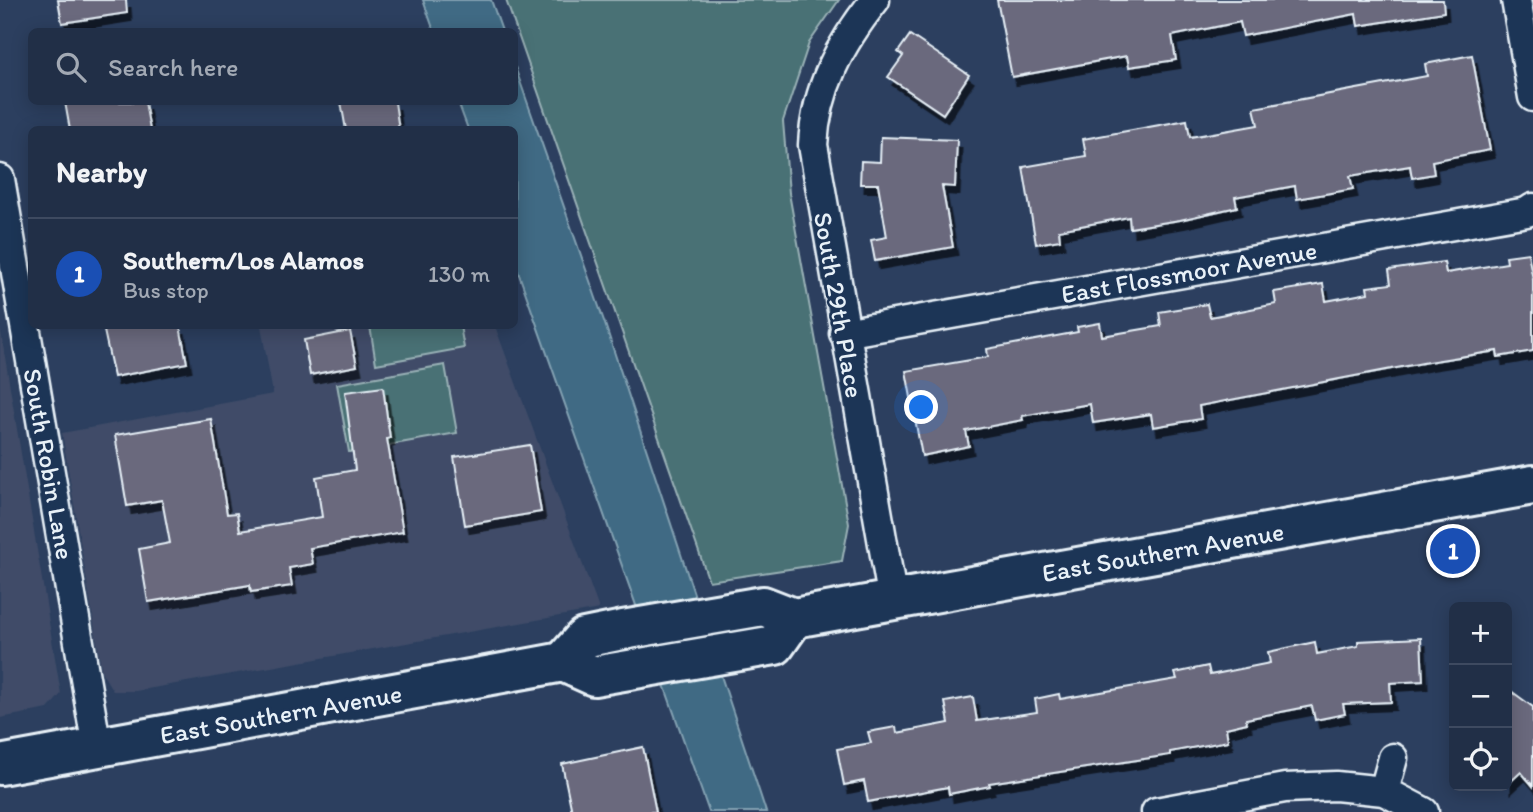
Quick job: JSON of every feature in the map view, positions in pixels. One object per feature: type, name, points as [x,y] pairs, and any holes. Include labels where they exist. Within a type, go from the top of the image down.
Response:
[{"type":"main road","name":"East Southern Avenue","points":[[0,765],[563,662],[584,638],[636,628],[763,606],[794,618],[1533,485]]},
{"type":"main road","points":[[563,662],[594,676],[775,645],[794,618]]},
{"type":"street","points":[[1516,0],[1533,97]]},
{"type":"street","name":"South 29th Place","points":[[869,9],[827,76],[815,120],[814,166],[893,601]]},
{"type":"street","name":"South Robin Lane","points":[[0,179],[97,748]]},
{"type":"street","name":"East Flossmoor Avenue","points":[[844,333],[1527,212],[1533,208]]},
{"type":"street","points":[[1384,791],[1393,758]]},
{"type":"street","points":[[1156,812],[1285,788],[1336,786],[1384,791],[1424,812]]},
{"type":"shaded area","points":[[423,0],[491,0],[501,28],[433,28]]},
{"type":"shaded area","points":[[518,76],[604,321],[766,812],[709,812],[518,271],[518,126],[467,126],[459,105],[518,105]]},
{"type":"shaded area","points":[[0,327],[61,694],[48,709],[0,718]]},
{"type":"shaded area","points":[[262,329],[496,329],[599,609],[136,691],[113,691],[102,673],[62,433],[273,394]]},
{"type":"green space","points":[[506,0],[839,0],[809,43],[783,121],[789,193],[849,524],[842,561],[709,581]]},
{"type":"green space","points":[[370,329],[461,329],[464,348],[376,364]]},
{"type":"green space","points":[[445,365],[457,433],[349,452],[337,384]]},
{"type":"building","points":[[58,0],[126,0],[127,13],[62,23]]},
{"type":"building","points":[[997,0],[1443,0],[1444,12],[1358,26],[1356,14],[1243,36],[1240,22],[1172,36],[1176,60],[1129,67],[1127,56],[1012,77]]},
{"type":"building","points":[[910,35],[969,75],[943,114],[888,77],[903,56],[898,52]]},
{"type":"building","points":[[1472,55],[1490,150],[1432,161],[1434,174],[1412,178],[1410,166],[1350,176],[1353,189],[1297,199],[1295,186],[1235,197],[1237,207],[1180,220],[1130,228],[1129,217],[1059,230],[1060,240],[1036,244],[1023,167],[1086,156],[1083,139],[1187,120],[1190,137],[1258,125],[1254,108],[1427,76],[1425,64]]},
{"type":"building","points":[[66,105],[146,105],[149,126],[69,126]]},
{"type":"building","points":[[342,105],[395,105],[398,126],[345,126]]},
{"type":"building","points":[[881,137],[957,140],[955,187],[942,186],[953,247],[875,261],[871,240],[887,237],[878,184],[860,184],[861,161],[880,162]]},
{"type":"building","points":[[1528,253],[1533,280],[1533,351],[1498,357],[1497,351],[1428,362],[1199,406],[1201,419],[1153,427],[1151,414],[1093,423],[1090,404],[1022,416],[1023,420],[966,431],[969,446],[922,456],[906,371],[988,357],[987,349],[1078,332],[1077,327],[1100,323],[1102,336],[1161,326],[1159,312],[1207,304],[1210,317],[1276,304],[1274,292],[1323,284],[1326,301],[1368,293],[1367,287],[1391,284],[1389,270],[1444,262],[1446,273],[1507,263],[1506,256]]},
{"type":"building","points":[[104,329],[181,329],[187,363],[114,377]]},
{"type":"building","points":[[350,331],[357,366],[310,375],[304,340]]},
{"type":"building","points":[[383,387],[390,438],[387,439],[403,532],[310,548],[313,564],[289,568],[292,586],[251,592],[250,585],[148,602],[139,549],[170,543],[162,500],[127,506],[115,435],[211,419],[227,514],[237,513],[240,531],[322,517],[316,477],[355,470],[345,392]]},
{"type":"building","points":[[530,445],[541,512],[465,525],[454,457]]},
{"type":"building","points":[[1421,638],[1423,681],[1390,683],[1391,702],[1343,704],[1345,714],[1315,720],[1312,706],[1246,719],[1247,723],[1226,728],[1228,741],[1170,752],[1170,755],[989,783],[990,786],[949,794],[948,787],[868,802],[864,781],[844,785],[837,749],[871,743],[868,732],[896,727],[897,733],[949,723],[945,702],[973,697],[977,721],[1037,712],[1035,699],[1059,694],[1060,699],[1177,679],[1175,673],[1208,666],[1210,675],[1270,663],[1268,652],[1315,642],[1317,654],[1358,646],[1358,641]]},
{"type":"building","points":[[1512,692],[1533,707],[1533,786],[1521,772],[1512,780]]},
{"type":"building","points":[[643,747],[656,812],[572,812],[562,764]]},
{"type":"place","name":"Southern/Los Alamos","points":[[1453,551]]}]
